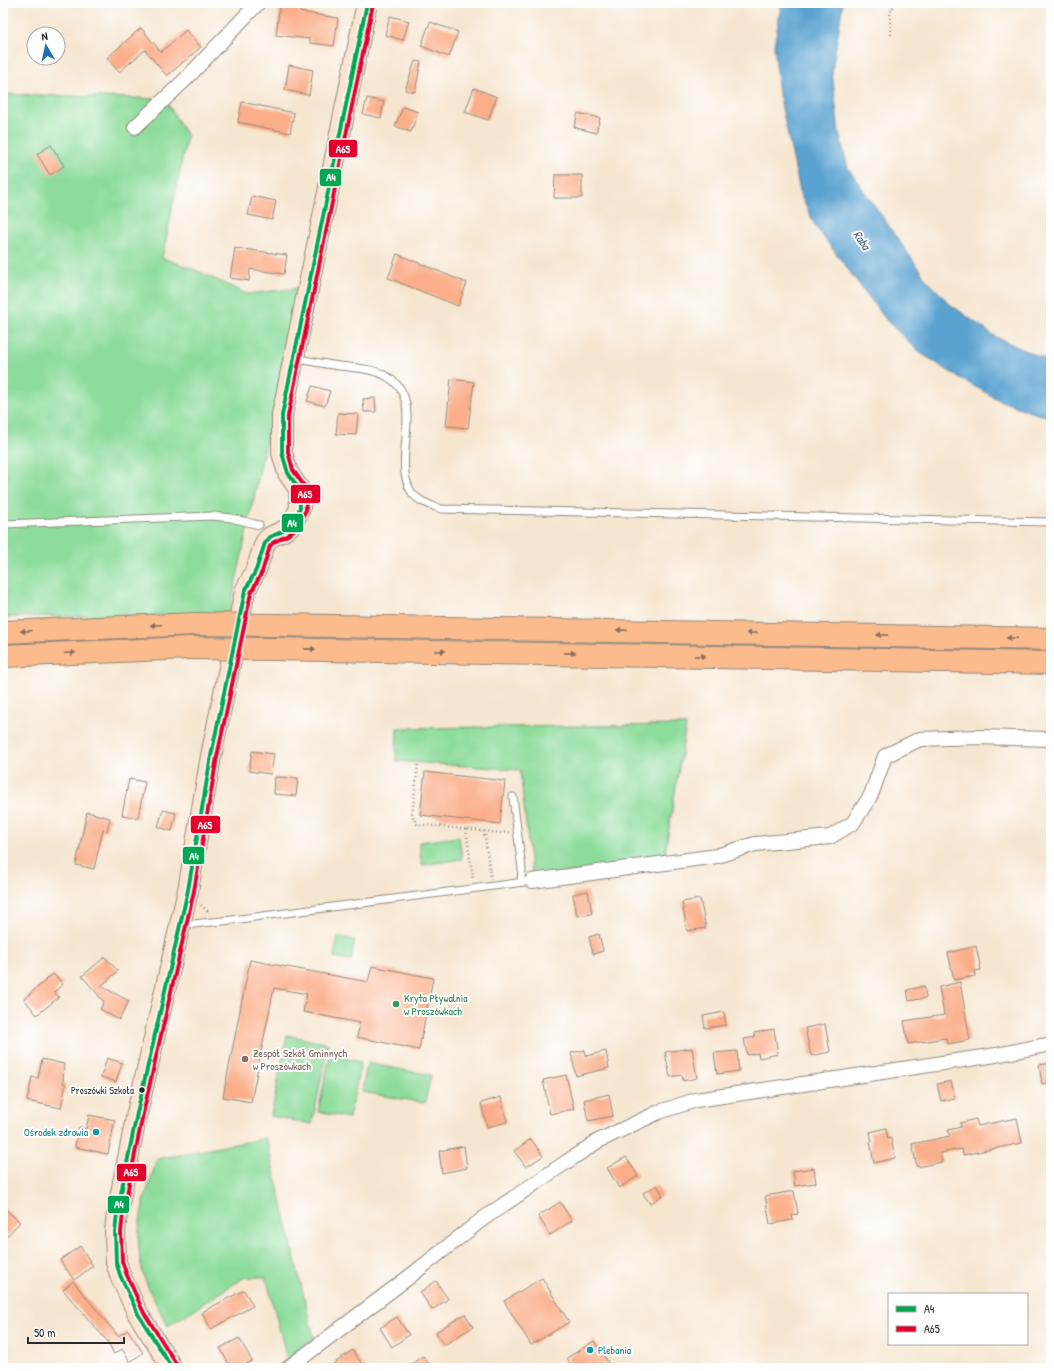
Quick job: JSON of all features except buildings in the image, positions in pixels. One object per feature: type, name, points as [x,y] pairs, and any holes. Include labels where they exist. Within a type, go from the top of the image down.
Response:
[{"type":"highway","points":[[3,632],[195,624],[1051,639]]},
{"type":"highway","points":[[3,656],[188,648],[1051,663]]},
{"type":"main road","points":[[172,1368],[138,1314],[120,1275],[116,1262],[115,1232],[117,1213],[137,1113],[188,890],[224,686],[245,591],[256,570],[265,543],[270,537],[282,532],[292,524],[300,508],[299,489],[288,473],[282,454],[282,415],[367,3]]},
{"type":"street","points":[[135,127],[184,81],[258,3]]},
{"type":"street","points":[[527,882],[718,856],[755,844],[830,837],[853,823],[871,795],[885,756],[920,739],[978,737],[1051,739]]},
{"type":"street","points":[[288,1368],[490,1214],[598,1141],[659,1112],[696,1100],[996,1055],[1051,1044]]},
{"type":"lane","points":[[294,358],[372,371],[385,375],[401,389],[407,416],[405,468],[407,483],[413,494],[423,502],[441,509],[1051,522]]},
{"type":"lane","points":[[3,524],[213,516],[231,518],[259,525]]},
{"type":"lane","points":[[180,922],[193,924],[232,920],[527,882],[522,869],[516,831],[513,797]]},
{"type":"path","points":[[891,35],[890,13],[895,3]]},
{"type":"path","points":[[418,765],[412,815],[418,824],[501,833],[516,831]]},
{"type":"path","points":[[466,829],[474,888]]},
{"type":"path","points":[[484,831],[492,886]]},
{"type":"path","points":[[199,901],[206,910],[214,914]]},
{"type":"green space","points":[[3,94],[165,99],[187,136],[162,258],[193,269],[247,294],[299,288],[229,614],[3,617]]},
{"type":"green space","points":[[686,725],[664,859],[532,878],[520,770],[396,761],[397,728]]},
{"type":"green space","points":[[459,837],[462,859],[422,865],[419,842]]},
{"type":"green space","points":[[338,936],[355,940],[351,960],[334,957]]},
{"type":"green space","points":[[287,1035],[328,1044],[312,1124],[271,1116]]},
{"type":"green space","points":[[330,1055],[361,1062],[349,1118],[318,1112]]},
{"type":"green space","points":[[367,1063],[431,1075],[425,1103],[362,1092]]},
{"type":"green space","points":[[266,1138],[314,1339],[287,1359],[266,1277],[245,1277],[168,1326],[146,1282],[140,1260],[139,1231],[141,1217],[157,1159]]},
{"type":"water","name":"Raba","points":[[782,3],[843,3],[832,71],[839,133],[848,168],[926,279],[951,305],[996,337],[1042,358],[1051,360],[1051,417],[1037,414],[1001,401],[963,380],[922,354],[887,321],[816,227],[801,196],[779,94],[774,45]]},
{"type":"transit line","name":"A4","points":[[172,1368],[138,1314],[120,1275],[116,1262],[115,1232],[117,1213],[137,1113],[188,890],[211,756],[245,591],[256,570],[265,543],[270,537],[285,530],[292,524],[300,508],[299,489],[288,473],[282,453],[282,415],[367,3]]},
{"type":"transit line","name":"A65","points":[[177,1365],[143,1311],[126,1273],[122,1261],[121,1232],[123,1214],[143,1114],[194,891],[217,757],[251,593],[262,572],[270,546],[274,542],[288,535],[296,528],[306,510],[305,487],[293,470],[288,452],[288,416],[373,4]]},
{"type":"place","name":"Kryta Pływalnia w Proszówkach","points":[[396,1004]]},
{"type":"place","name":"Zespół Szkół Gminnych w Proszówkach","points":[[245,1059]]},
{"type":"place","name":"Proszówki Szkoła","points":[[142,1090]]},
{"type":"place","name":"Ośrodek zdrowia","points":[[96,1132]]},
{"type":"place","name":"Plebania","points":[[590,1350]]}]
